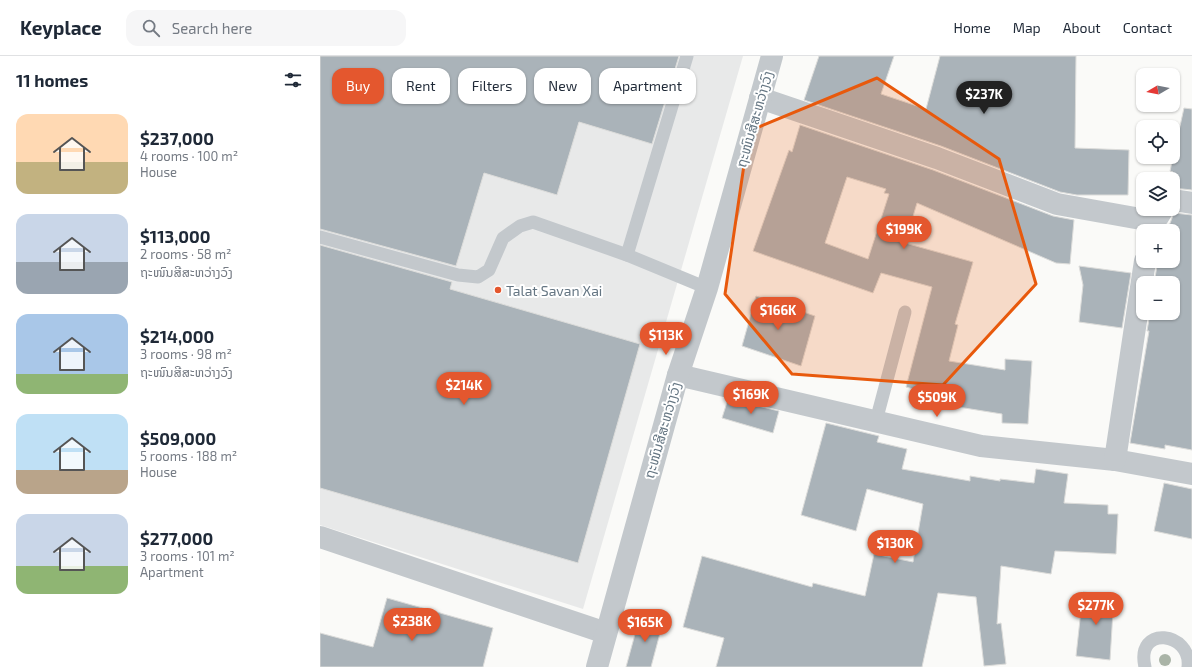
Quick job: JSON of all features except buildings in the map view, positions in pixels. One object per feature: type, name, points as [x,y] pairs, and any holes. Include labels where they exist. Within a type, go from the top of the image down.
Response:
[{"type":"street","name":"ຖະໜົນສີສະຫວ່າງວົງ","points":[[597,667],[678,375],[707,288],[772,56]]},
{"type":"street","points":[[760,98],[937,158],[1058,204],[1155,220]]},
{"type":"street","points":[[1180,201],[1192,203]]},
{"type":"street","points":[[1115,460],[1144,268]]},
{"type":"street","points":[[678,375],[981,446],[1115,460],[1192,474]]},
{"type":"street","points":[[320,537],[606,633]]},
{"type":"lane","points":[[627,254],[687,56]]},
{"type":"lane","points":[[320,237],[458,275],[478,277],[489,270],[502,238],[520,226],[533,222],[627,254],[707,288]]},
{"type":"lane","points":[[876,421],[906,312]]},
{"type":"lane","points":[[1145,667],[1143,660],[1145,652],[1154,641],[1161,638],[1175,639],[1186,649],[1189,659]]},
{"type":"highlighted area","points":[[877,78],[999,159],[1036,284],[943,385],[792,374],[725,294],[749,131]]},
{"type":"shaded area","name":"Talat Savan Xai","points":[[320,56],[743,56],[583,609],[320,525]]},
{"type":"place","name":"Talat Savan Xai","points":[[498,290]]}]
